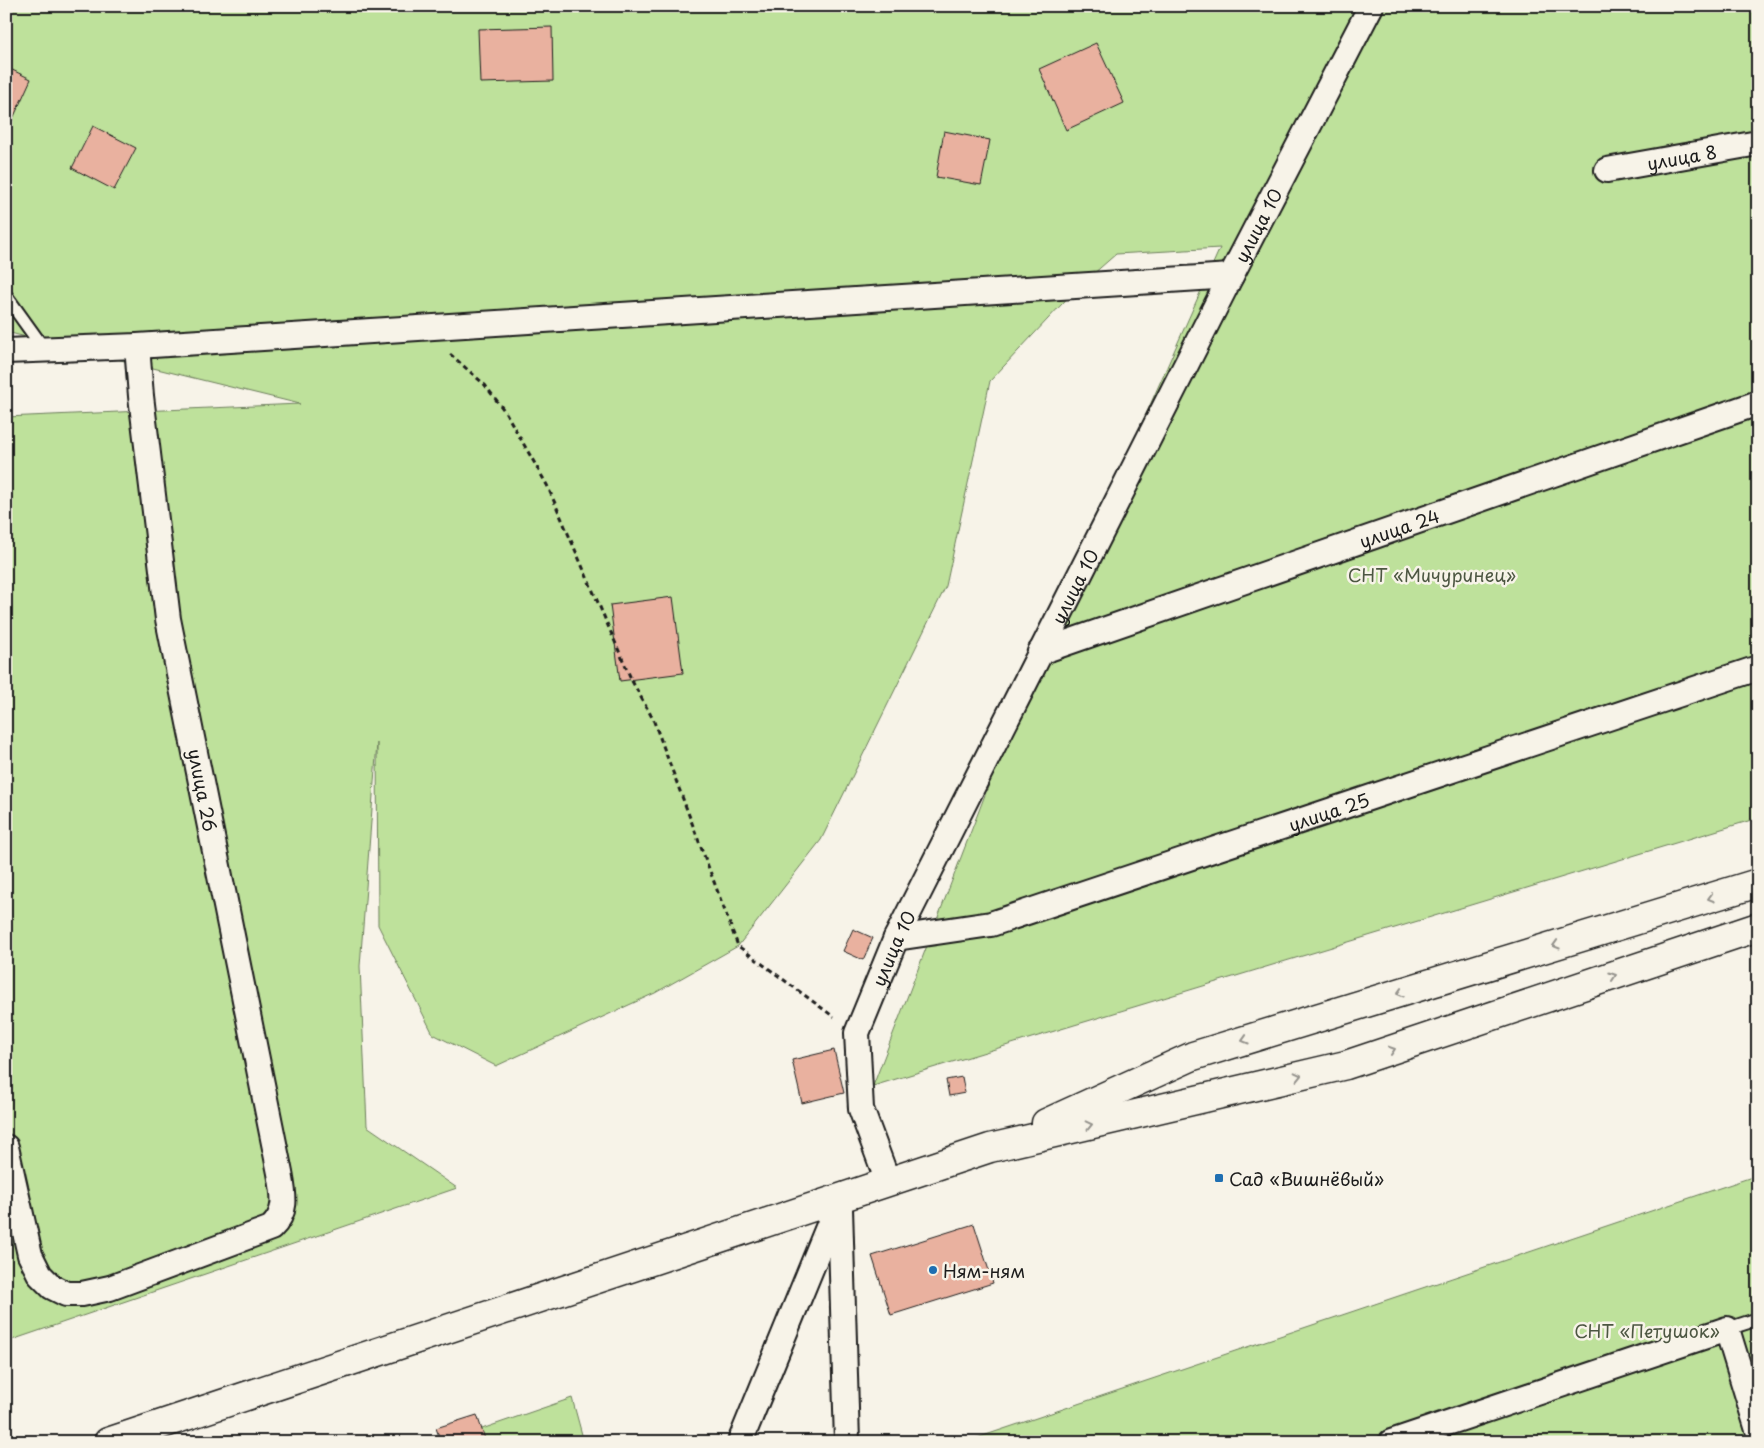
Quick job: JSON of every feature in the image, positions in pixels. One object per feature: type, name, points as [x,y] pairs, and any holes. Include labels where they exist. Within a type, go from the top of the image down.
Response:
[{"type":"main road","points":[[990,1148],[1193,1056],[1758,883]]},
{"type":"main road","points":[[108,1442],[990,1148],[1346,1065],[1758,927]]},
{"type":"street","name":"улица 10","points":[[888,1182],[861,1109],[857,1033],[896,938],[1230,276],[1370,6]]},
{"type":"street","name":"улица 8","points":[[1607,170],[1758,143]]},
{"type":"street","points":[[6,351],[137,346],[1230,276]]},
{"type":"street","name":"улица 26","points":[[7,1158],[30,1255],[40,1275],[52,1287],[66,1294],[82,1294],[110,1288],[272,1228],[280,1220],[283,1209],[284,1194],[168,619],[141,396],[137,346]]},
{"type":"street","name":"улица 24","points":[[1040,652],[1758,403]]},
{"type":"street","name":"улица 25","points":[[896,938],[991,924],[1758,668]]},
{"type":"street","points":[[740,1442],[840,1198]]},
{"type":"street","points":[[840,1198],[847,1442]]},
{"type":"street","points":[[1391,1442],[1727,1329],[1758,1430]]},
{"type":"lane","points":[[6,296],[44,350]]},
{"type":"lane","points":[[1727,1329],[1758,1319]]},
{"type":"path","points":[[422,328],[485,385],[506,413],[548,486],[632,681],[653,719],[738,946],[857,1033]]},
{"type":"green space","name":"СНТ «Мичуринец»","points":[[6,6],[1758,6],[1758,818],[873,1086],[1040,652],[1220,248],[1116,254],[1076,289],[990,381],[946,586],[821,840],[738,946],[655,993],[496,1066],[433,1034],[378,925],[377,743],[360,966],[367,1126],[457,1188],[6,1342],[6,417],[300,404],[6,332]]},
{"type":"green space","name":"СНТ «Петушок»","points":[[1758,1175],[1758,1442],[965,1442]]},
{"type":"green space","points":[[572,1398],[584,1442],[444,1442]]},
{"type":"building","points":[[552,27],[553,81],[480,83],[478,29]]},
{"type":"building","points":[[1096,43],[1124,103],[1066,130],[1039,69]]},
{"type":"building","points":[[6,67],[31,79],[6,134]]},
{"type":"building","points":[[93,126],[136,148],[114,190],[72,168]]},
{"type":"building","points":[[944,131],[990,140],[981,185],[936,177]]},
{"type":"building","points":[[673,597],[683,673],[620,681],[610,605]]},
{"type":"building","points":[[853,929],[873,938],[863,960],[843,951]]},
{"type":"building","points":[[834,1050],[844,1093],[802,1103],[792,1060]]},
{"type":"building","points":[[962,1077],[965,1093],[949,1096],[946,1080]]},
{"type":"building","name":"Ням-ням","points":[[974,1224],[993,1283],[891,1315],[872,1256]]},
{"type":"building","points":[[477,1415],[486,1442],[441,1442],[436,1428]]},
{"type":"place","name":"Сад «Вишнёвый»","points":[[1219,1178]]},
{"type":"place","name":"Ням-ням","points":[[933,1270]]}]
